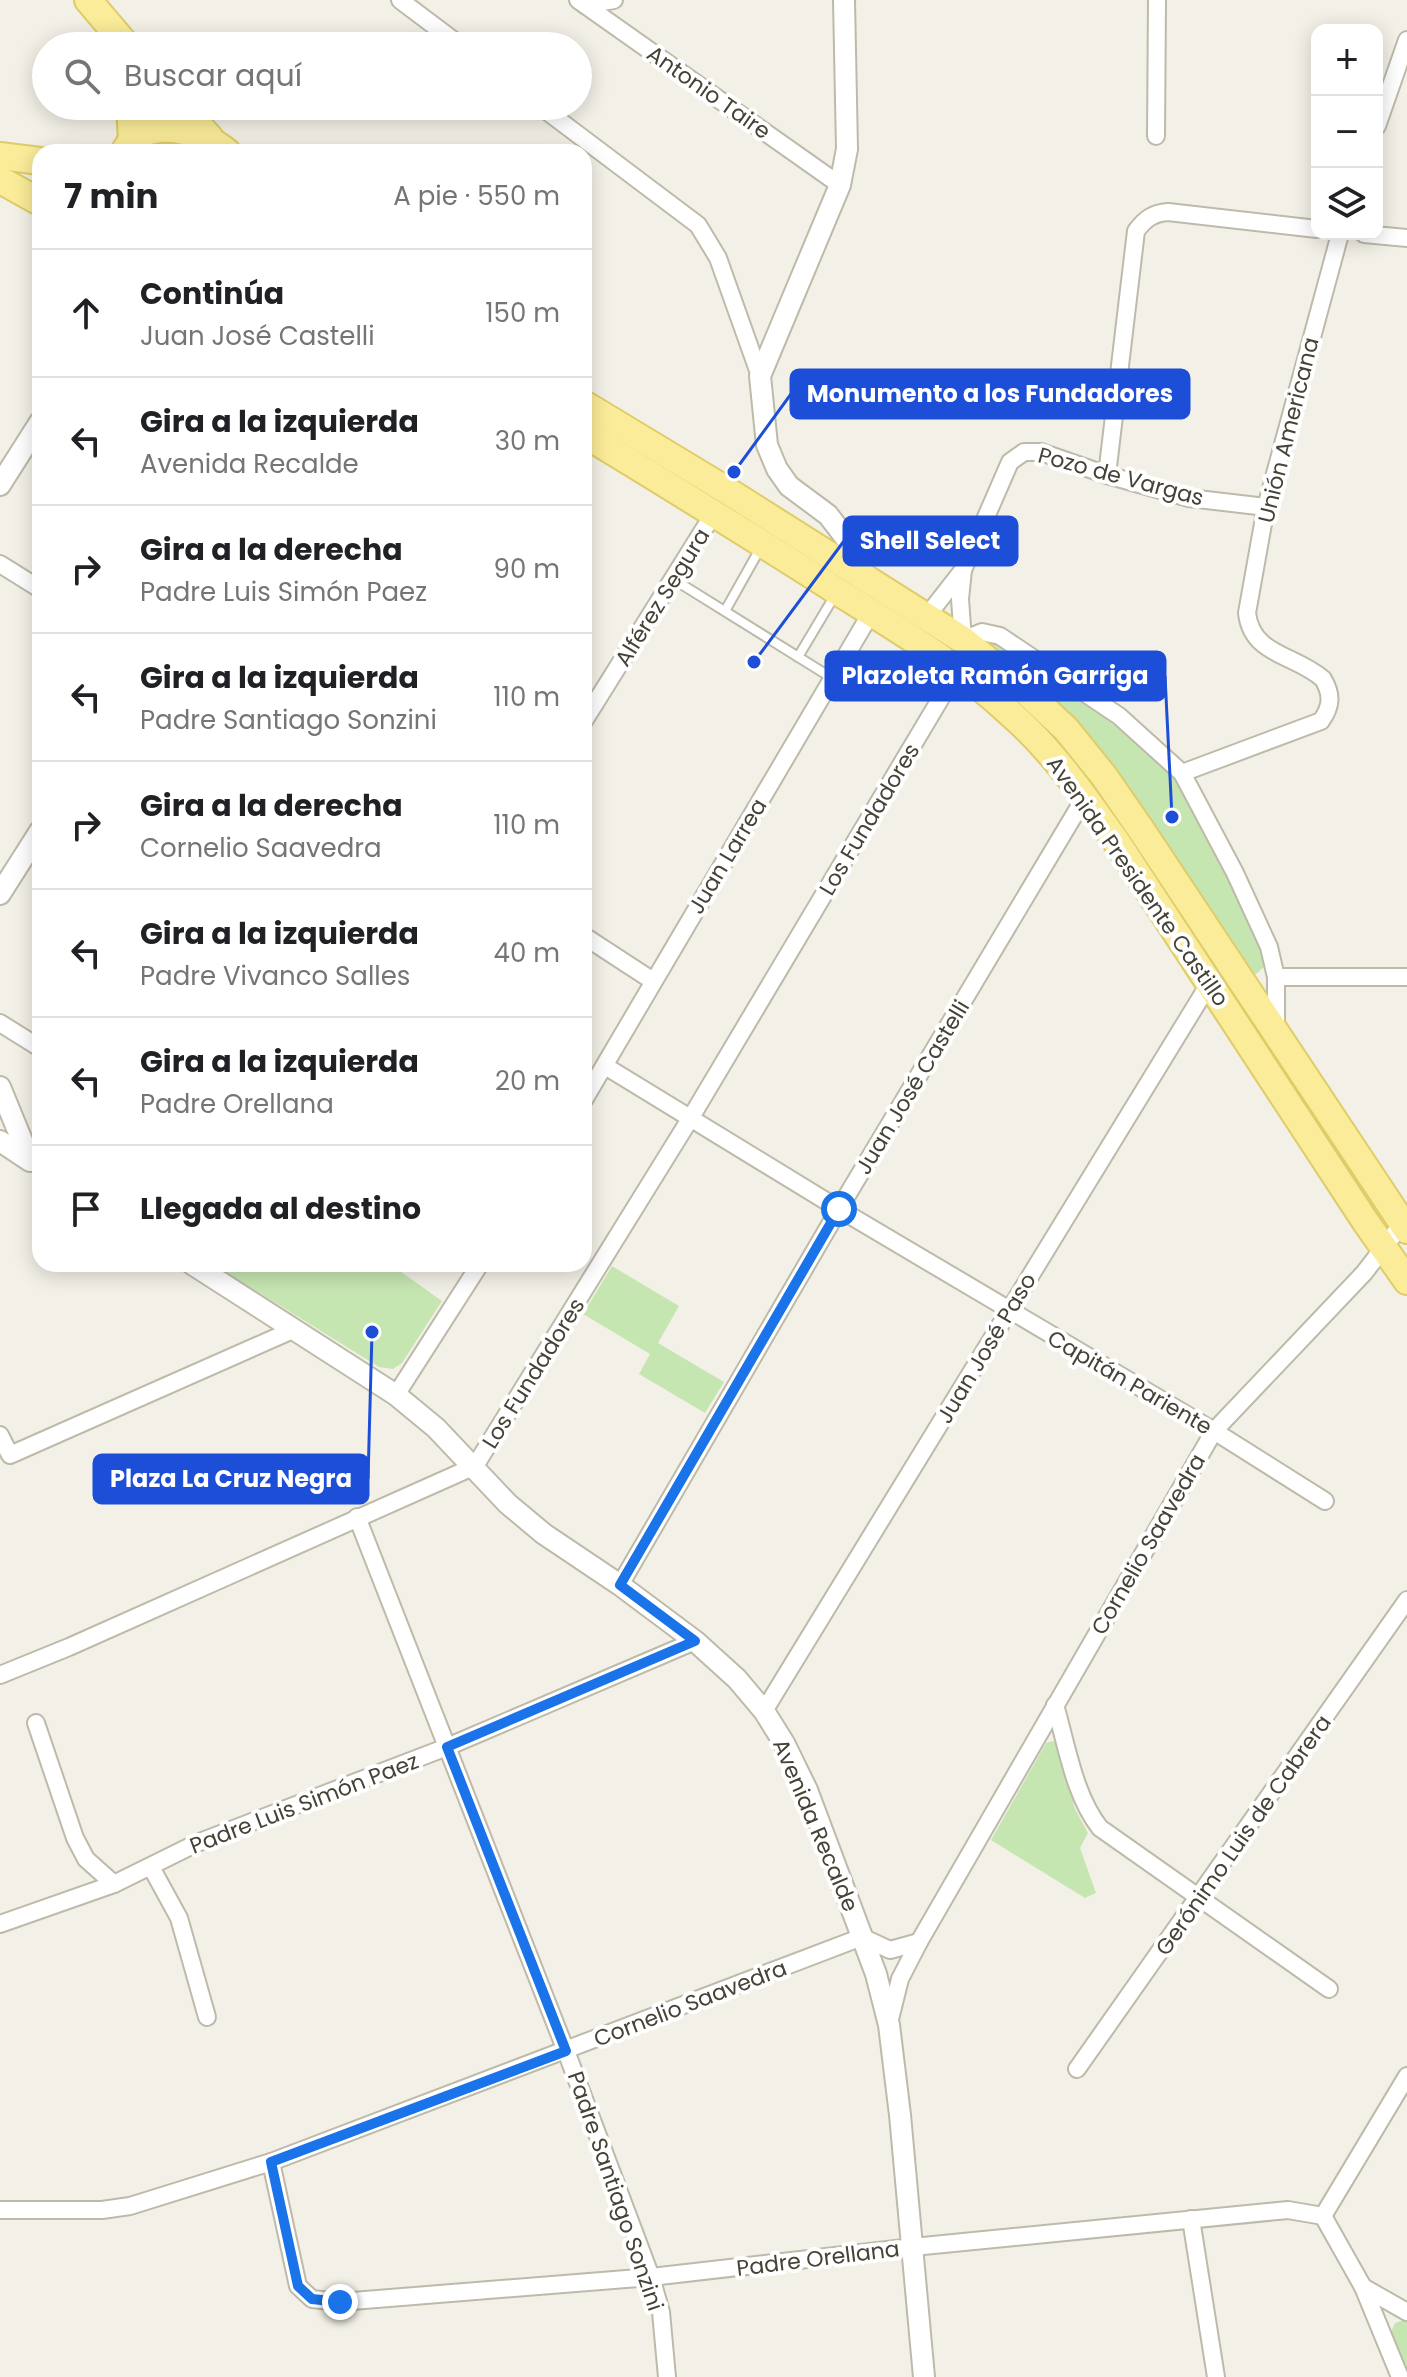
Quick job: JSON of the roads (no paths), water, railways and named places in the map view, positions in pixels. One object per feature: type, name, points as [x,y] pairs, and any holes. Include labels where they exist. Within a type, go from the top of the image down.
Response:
[{"type":"main road","points":[[95,4],[106,32]]},
{"type":"main road","points":[[95,4],[116,32]]},
{"type":"main road","points":[[123,144],[127,120]]},
{"type":"main road","points":[[195,120],[218,144]]},
{"type":"main road","points":[[129,144],[150,131],[173,128],[215,144]]},
{"type":"main road","points":[[0,156],[32,160]]},
{"type":"main road","points":[[0,180],[32,198]]},
{"type":"main road","name":"Avenida Presidente Castillo","points":[[592,409],[963,640],[1020,686],[1066,729],[1104,776],[1405,1227]]},
{"type":"main road","name":"Avenida Presidente Castillo","points":[[592,439],[763,543],[957,671],[1011,713],[1046,749],[1085,797],[1407,1281]]},
{"type":"street","points":[[400,0],[442,32]]},
{"type":"street","points":[[582,2],[614,0]]},
{"type":"street","points":[[760,376],[840,185],[847,149],[844,0]]},
{"type":"street","points":[[1156,136],[1157,0]]},
{"type":"street","name":"Antonio Taire","points":[[582,2],[840,185]]},
{"type":"street","points":[[1383,109],[1407,40]]},
{"type":"street","points":[[559,120],[590,144]]},
{"type":"street","points":[[592,145],[698,225],[718,258],[760,376],[767,445],[777,469],[789,486],[828,515],[848,541],[867,578]]},
{"type":"street","points":[[1107,475],[1136,231],[1149,217],[1168,212],[1311,228]]},
{"type":"street","points":[[1383,236],[1407,238]]},
{"type":"street","name":"Unión Americana","points":[[1182,773],[1321,721],[1327,713],[1330,696],[1323,679],[1258,641],[1249,629],[1247,613],[1266,507],[1338,240]]},
{"type":"street","points":[[0,485],[32,435]]},
{"type":"street","name":"Pozo de Vargas","points":[[963,570],[1010,462],[1024,452],[1041,452],[1189,498],[1266,507]]},
{"type":"street","name":"Alférez Segura","points":[[592,708],[714,513]]},
{"type":"street","points":[[0,564],[32,584]]},
{"type":"street","points":[[927,616],[963,570]]},
{"type":"street","points":[[963,570],[960,599],[963,640],[982,632],[1000,636],[1119,716],[1182,773],[1235,873],[1269,947],[1276,977],[1276,1035]]},
{"type":"street","name":"Juan Larrea","points":[[592,1087],[871,613]]},
{"type":"street","name":"Los Fundadores","points":[[0,1675],[475,1466],[690,1119],[957,671]]},
{"type":"street","name":"Juan José Castelli","points":[[620,1585],[839,1209],[1085,797]]},
{"type":"street","points":[[0,894],[32,844]]},
{"type":"street","points":[[592,941],[653,981]]},
{"type":"street","points":[[1276,977],[1407,977]]},
{"type":"street","name":"Juan José Paso","points":[[764,1711],[1209,984]]},
{"type":"street","points":[[0,1023],[32,1043]]},
{"type":"street","name":"Capitán Pariente","points":[[605,1066],[1009,1311],[1214,1431],[1325,1501]]},
{"type":"street","points":[[0,1087],[32,1156]]},
{"type":"street","points":[[0,1141],[32,1161]]},
{"type":"street","name":"Cornelio Saavedra","points":[[889,2025],[900,1979],[919,1942],[1214,1431],[1405,1227]]},
{"type":"street","name":"Avenida Recalde","points":[[205,1272],[396,1395],[436,1428],[508,1504],[544,1534],[695,1641],[737,1679],[764,1711],[807,1790],[876,1974],[889,2025],[924,2377]]},
{"type":"street","points":[[396,1395],[475,1272]]},
{"type":"street","points":[[0,1435],[10,1455],[295,1329]]},
{"type":"street","name":"Padre Santiago Sonzini","points":[[357,1517],[651,2277],[661,2312],[667,2377]]},
{"type":"street","name":"Gerónimo Luis de Cabrera","points":[[1077,2069],[1407,1600]]},
{"type":"street","name":"Padre Luis Simón Paez","points":[[0,1924],[114,1884],[197,1843],[447,1747],[695,1641]]},
{"type":"street","points":[[1055,1705],[1089,1814],[1100,1828],[1201,1896],[1329,1989]]},
{"type":"street","points":[[36,1723],[75,1838],[86,1859],[114,1884]]},
{"type":"street","points":[[151,1867],[179,1918],[207,2017]]},
{"type":"street","points":[[862,1937],[890,1950],[919,1942]]},
{"type":"street","name":"Cornelio Saavedra","points":[[0,2210],[102,2210],[130,2206],[271,2162],[862,1937]]},
{"type":"street","points":[[1400,2377],[1363,2287],[1323,2216],[1407,2076]]},
{"type":"street","name":"Padre Orellana","points":[[271,2162],[298,2286],[312,2299],[340,2302],[651,2277],[913,2247],[1288,2210],[1323,2216]]},
{"type":"street","points":[[1191,2219],[1216,2377]]},
{"type":"street","points":[[1363,2287],[1407,2312]]},
{"type":"lane","points":[[725,611],[763,543]]},
{"type":"lane","points":[[673,579],[833,679]]},
{"type":"lane","points":[[798,657],[837,591]]},
{"type":"place","name":"Monumento a los Fundadores","points":[[734,472]]},
{"type":"place","name":"Shell Select","points":[[754,662]]},
{"type":"place","name":"Plazoleta Ramón Garriga","points":[[1172,817]]},
{"type":"place","name":"Plaza La Cruz Negra","points":[[372,1332]]}]
